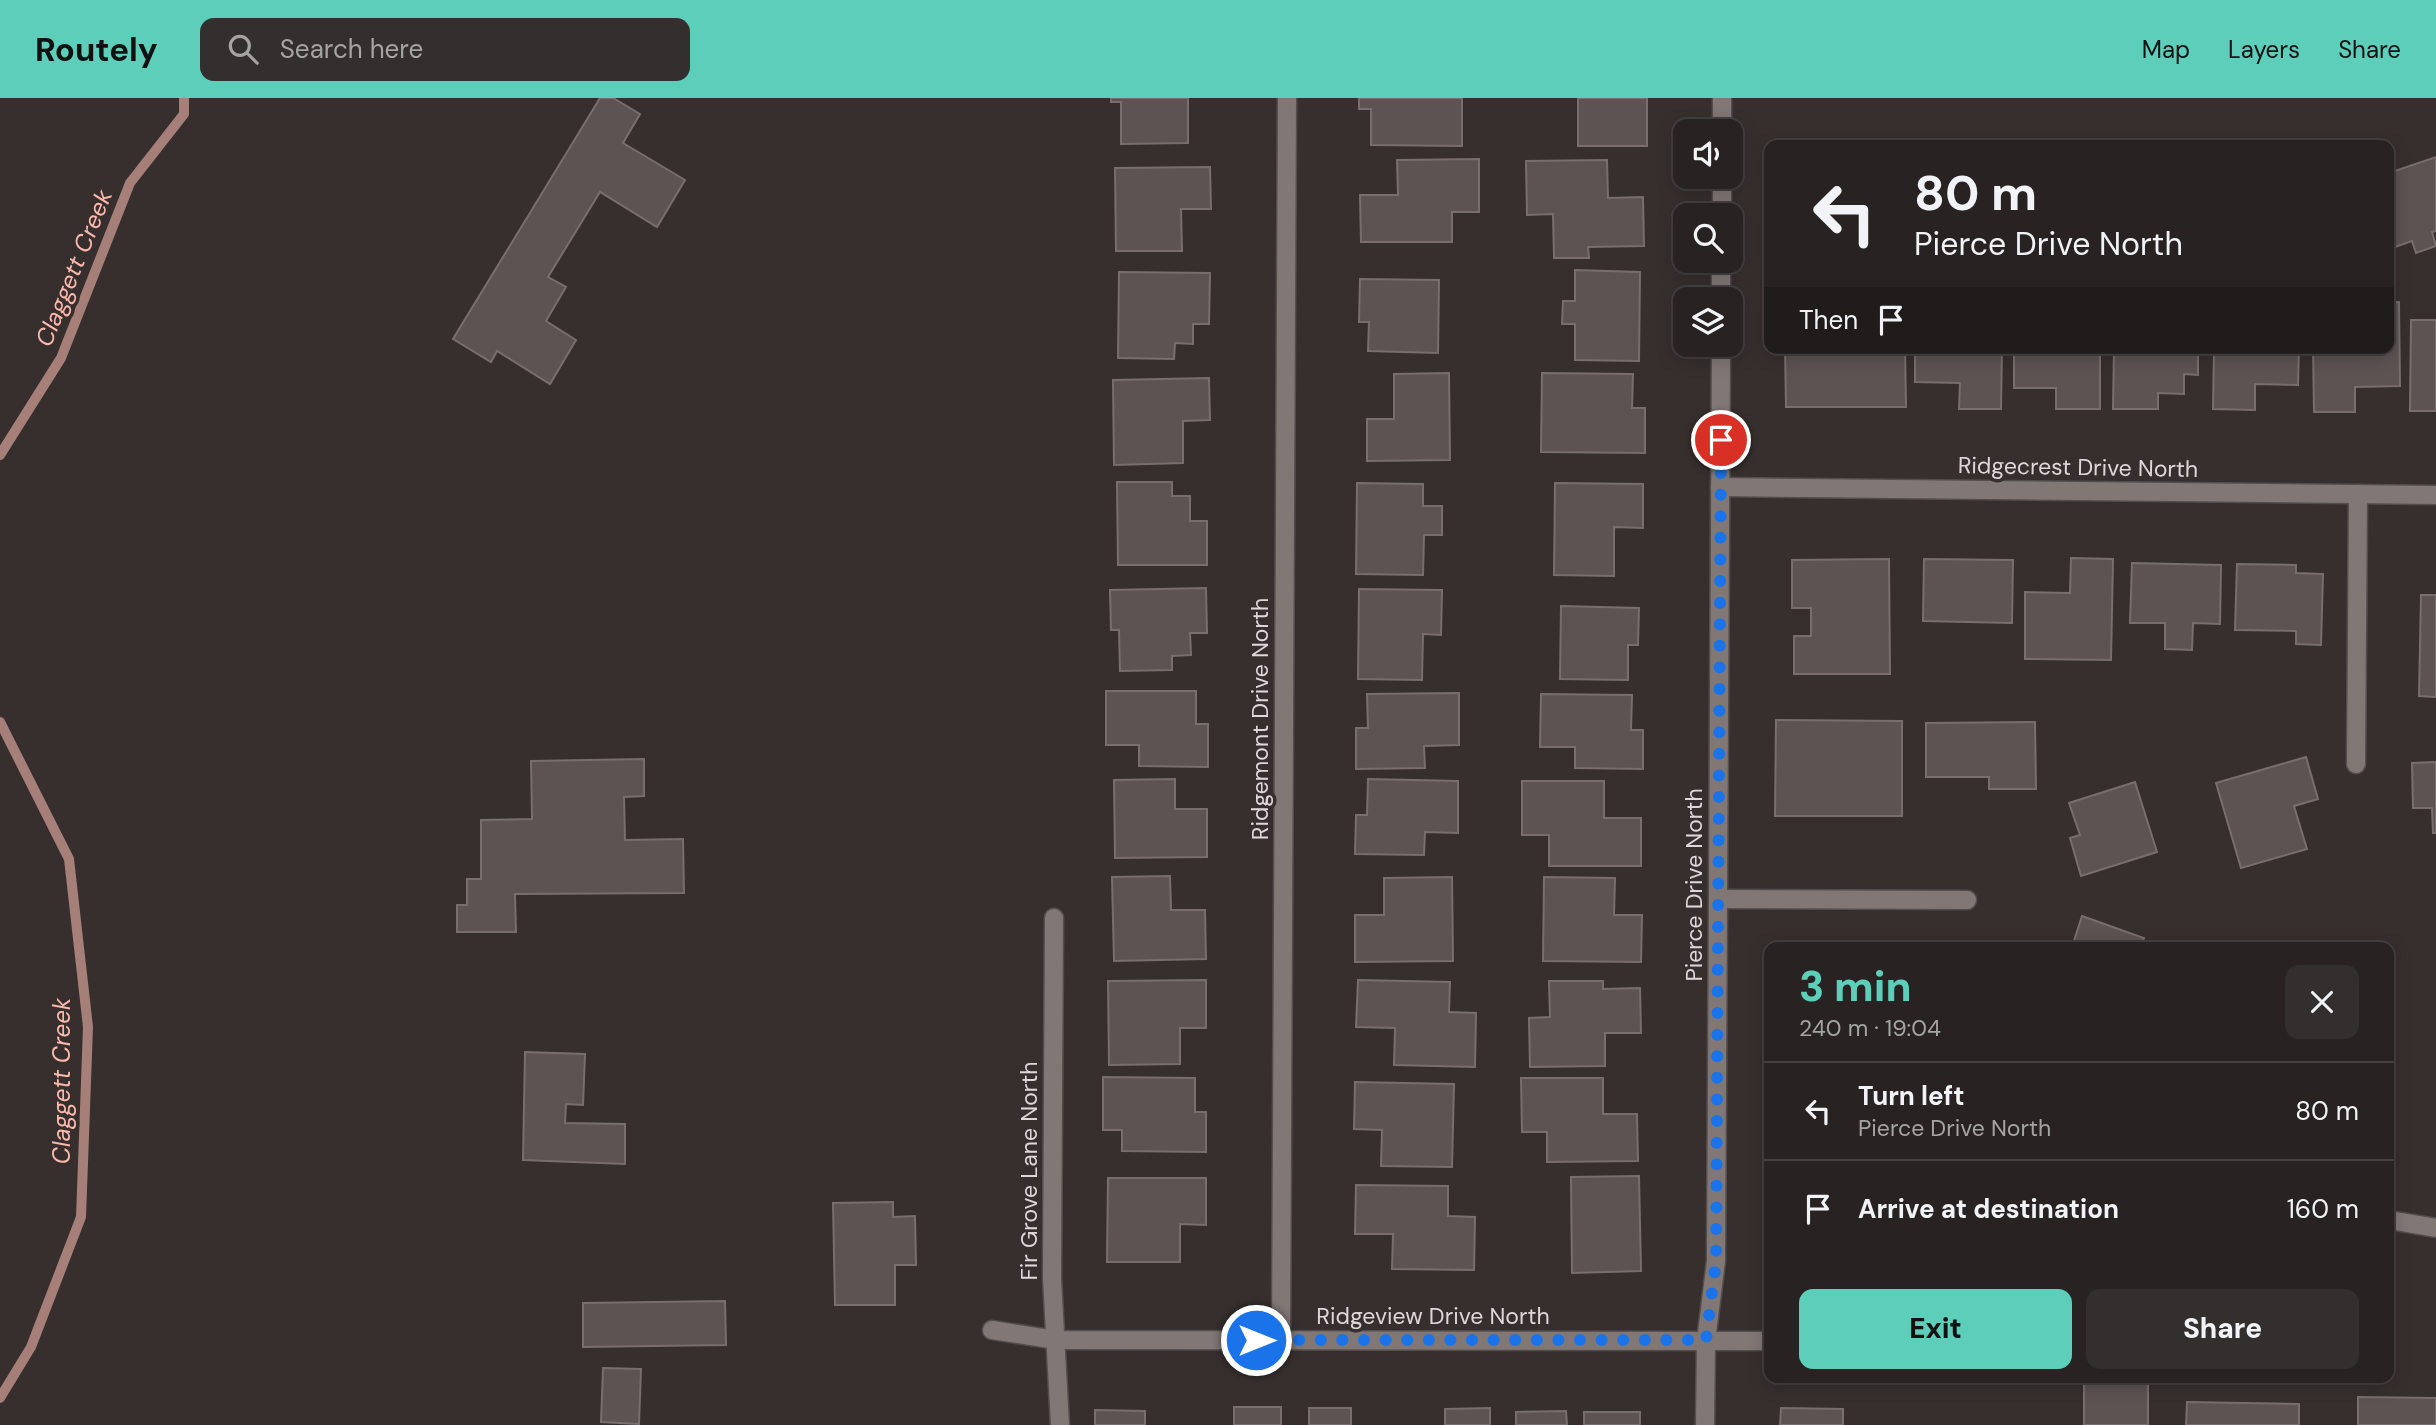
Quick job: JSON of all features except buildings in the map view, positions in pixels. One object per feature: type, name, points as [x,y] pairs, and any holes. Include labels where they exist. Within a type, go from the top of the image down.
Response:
[{"type":"street","name":"Ridgemont Drive North","points":[[1281,1340],[1287,98]]},
{"type":"street","points":[[1722,98],[1722,119]]},
{"type":"street","name":"Pierce Drive North","points":[[1705,1425],[1706,1340],[1716,1261],[1721,357]]},
{"type":"street","name":"Ridgecrest Drive North","points":[[1720,487],[2436,495]]},
{"type":"street","points":[[2356,764],[2358,494]]},
{"type":"street","points":[[1718,899],[1967,900]]},
{"type":"street","name":"Fir Grove Lane North","points":[[1054,918],[1052,1278],[1060,1425]]},
{"type":"street","points":[[2394,1221],[2436,1228]]},
{"type":"street","name":"Ridgeview Drive North","points":[[992,1330],[1056,1340],[1764,1340]]},
{"type":"waterway","name":"Claggett Creek","points":[[0,455],[61,358],[130,183],[184,114],[184,98]]},
{"type":"waterway","name":"Claggett Creek","points":[[0,722],[69,859],[88,1027],[81,1217],[31,1347],[0,1398]]},
{"type":"route","points":[[1256,1340],[1706,1340],[1716,1261],[1721,440]]}]
